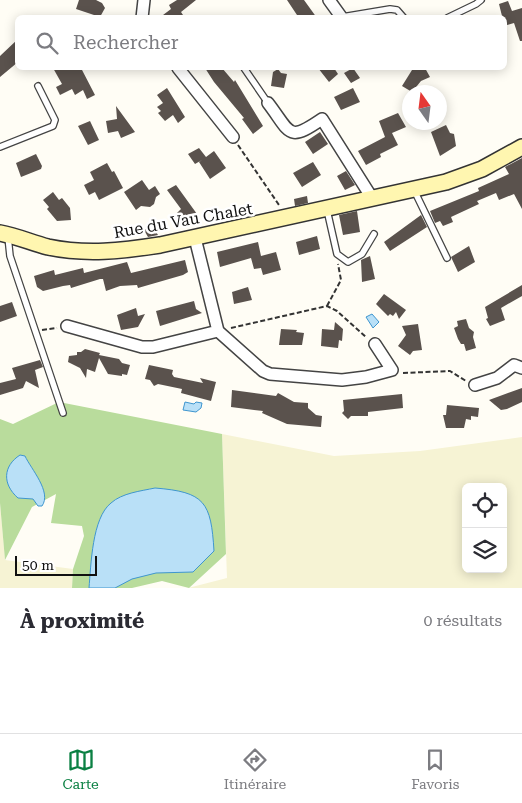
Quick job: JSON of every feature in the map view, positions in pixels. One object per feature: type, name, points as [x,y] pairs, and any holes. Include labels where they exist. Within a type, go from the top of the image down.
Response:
[{"type":"street","points":[[142,15],[144,0]]},
{"type":"street","points":[[329,0],[340,15]]},
{"type":"street","points":[[180,70],[233,137]]},
{"type":"street","points":[[268,103],[289,130],[295,134],[302,133],[322,119],[372,198]]},
{"type":"street","name":"Rue du Vau Chalet","points":[[4,234],[48,247],[102,252],[160,245],[414,189],[468,175],[522,146]]},
{"type":"street","points":[[195,238],[218,331],[257,366],[270,374],[342,380],[366,377],[392,370],[375,344]]},
{"type":"street","points":[[67,326],[142,347],[153,347],[218,331]]},
{"type":"street","points":[[475,385],[497,378],[514,365],[522,368]]},
{"type":"lane","points":[[452,15],[481,0]]},
{"type":"lane","points":[[354,15],[390,9],[397,10],[401,15]]},
{"type":"lane","points":[[245,70],[268,103]]},
{"type":"lane","points":[[0,148],[52,126],[55,120],[38,86]]},
{"type":"lane","points":[[414,189],[448,258]]},
{"type":"lane","points":[[326,208],[337,254],[348,262],[362,254],[374,234]]},
{"type":"lane","points":[[4,234],[64,413]]},
{"type":"path","points":[[233,137],[286,218]]},
{"type":"path","points":[[327,306],[341,280],[337,254]]},
{"type":"path","points":[[218,331],[327,306],[337,311],[375,344]]},
{"type":"path","points":[[38,331],[67,326]]},
{"type":"path","points":[[392,370],[404,374],[450,372],[475,385]]},
{"type":"shaded area","points":[[222,434],[334,456],[420,451],[522,437],[522,588],[188,588],[227,578]]},
{"type":"shaded area","points":[[0,503],[5,560],[73,569],[72,588],[0,588]]},
{"type":"green space","points":[[59,402],[222,434],[226,554],[189,588],[162,581],[132,588],[72,588],[73,569],[84,536],[82,526],[51,523],[56,494],[32,507],[5,560],[0,503],[0,419],[13,424]]},
{"type":"water","points":[[372,314],[379,322],[373,328],[366,317]]},
{"type":"water","points":[[185,402],[202,403],[201,408],[196,412],[183,410]]},
{"type":"water","points":[[20,455],[25,456],[43,487],[44,500],[42,506],[38,506],[33,499],[18,498],[9,487],[7,475],[10,464]]},
{"type":"water","points":[[155,488],[185,493],[195,497],[202,503],[211,521],[214,551],[193,572],[156,573],[132,579],[115,588],[89,588],[96,530],[105,510],[111,503],[121,497]]},
{"type":"building","points":[[79,0],[96,0],[102,3],[105,8],[101,15],[94,15],[76,9]]},
{"type":"building","points":[[177,0],[196,0],[181,12],[183,15],[163,15],[171,9],[169,5]]},
{"type":"building","points":[[287,0],[304,0],[315,15],[297,15]]},
{"type":"building","points":[[508,1],[512,11],[522,8],[522,41],[520,41],[514,23],[507,25],[507,15],[502,15],[499,4]]},
{"type":"building","points":[[15,42],[15,64],[0,77],[0,56]]},
{"type":"building","points":[[54,70],[82,70],[95,95],[87,99],[83,90],[75,95],[72,89],[60,95],[56,87],[62,84]]},
{"type":"building","points":[[206,70],[224,70],[234,82],[235,80],[263,126],[253,134],[242,119],[244,118]]},
{"type":"building","points":[[279,70],[281,73],[287,74],[284,88],[271,86],[273,72]]},
{"type":"building","points":[[320,70],[335,70],[338,74],[329,82]]},
{"type":"building","points":[[354,70],[360,78],[351,83],[344,73]]},
{"type":"building","points":[[412,70],[426,70],[430,77],[421,81],[418,85],[403,85]]},
{"type":"building","points":[[167,88],[185,117],[178,123],[173,115],[165,121],[158,113],[161,111],[157,107],[163,103],[157,95]]},
{"type":"building","points":[[353,88],[360,102],[341,110],[334,97]]},
{"type":"building","points":[[116,106],[135,132],[121,138],[118,131],[108,133],[106,121],[117,119]]},
{"type":"building","points":[[398,113],[402,120],[402,129],[392,133],[398,145],[380,154],[381,157],[366,165],[358,151],[385,137],[379,121]]},
{"type":"building","points":[[90,121],[99,140],[88,145],[78,126]]},
{"type":"building","points":[[447,127],[450,133],[454,134],[456,146],[440,156],[431,132],[447,130]]},
{"type":"building","points":[[320,132],[328,144],[313,154],[305,142]]},
{"type":"building","points":[[199,148],[206,157],[214,151],[226,168],[210,179],[199,162],[202,160],[195,164],[188,154]]},
{"type":"building","points":[[36,154],[42,166],[41,169],[21,177],[16,163]]},
{"type":"building","points":[[522,158],[522,209],[514,194],[499,200],[496,193],[477,201],[479,204],[451,217],[453,222],[443,226],[440,221],[435,223],[430,211],[479,191],[478,188],[509,174],[505,167]]},
{"type":"building","points":[[313,162],[321,175],[302,187],[293,173]]},
{"type":"building","points":[[107,163],[112,172],[114,171],[123,188],[99,200],[95,192],[89,195],[84,185],[94,180],[90,172]]},
{"type":"building","points":[[346,171],[355,185],[345,190],[337,176]]},
{"type":"building","points":[[142,180],[149,190],[155,186],[160,194],[150,207],[141,206],[136,210],[124,192]]},
{"type":"building","points":[[176,185],[197,214],[187,221],[179,221],[177,213],[181,209],[167,190]]},
{"type":"building","points":[[53,192],[59,200],[62,198],[70,208],[71,220],[57,221],[47,209],[49,207],[43,200]]},
{"type":"building","points":[[307,196],[308,203],[295,206],[294,199]]},
{"type":"building","points":[[357,211],[360,232],[343,235],[339,215]]},
{"type":"building","points":[[421,215],[427,227],[390,251],[384,242]]},
{"type":"building","points":[[152,226],[158,235],[148,237],[144,230]]},
{"type":"building","points":[[317,236],[320,249],[299,255],[296,242]]},
{"type":"building","points":[[258,242],[261,256],[276,252],[281,270],[263,275],[261,268],[254,269],[251,258],[220,267],[217,252]]},
{"type":"building","points":[[469,246],[475,262],[458,272],[451,257]]},
{"type":"building","points":[[370,256],[375,279],[362,282],[361,260]]},
{"type":"building","points":[[185,260],[188,272],[183,275],[138,288],[137,285],[120,286],[106,291],[103,279],[100,279],[71,288],[70,285],[43,291],[37,287],[34,276],[54,270],[55,275],[83,268],[84,273],[127,262],[131,273]]},
{"type":"building","points":[[522,285],[522,296],[501,308],[505,320],[490,326],[486,319],[488,318],[485,307]]},
{"type":"building","points":[[248,287],[252,300],[234,304],[232,292]]},
{"type":"building","points":[[384,294],[406,310],[399,319],[396,312],[393,316],[390,314],[388,316],[376,304]]},
{"type":"building","points":[[194,301],[196,309],[202,313],[160,326],[156,311]]},
{"type":"building","points":[[12,302],[17,316],[0,322],[0,306]]},
{"type":"building","points":[[136,308],[138,316],[145,314],[138,327],[121,330],[117,315]]},
{"type":"building","points":[[466,319],[469,328],[474,332],[473,337],[476,348],[466,351],[464,344],[461,344],[458,339],[454,328],[458,326],[457,321]]},
{"type":"building","points":[[335,322],[343,329],[342,341],[339,340],[338,348],[321,346],[322,329],[334,330]]},
{"type":"building","points":[[418,324],[422,350],[413,351],[410,355],[398,346],[406,335],[402,326]]},
{"type":"building","points":[[281,329],[297,330],[296,332],[304,333],[302,345],[279,345]]},
{"type":"building","points":[[85,349],[100,353],[99,355],[119,359],[122,363],[130,365],[127,375],[108,374],[99,358],[95,372],[87,369],[86,378],[80,368],[68,362],[69,356],[77,355],[77,352]]},
{"type":"building","points":[[40,360],[43,367],[35,370],[39,388],[26,381],[23,388],[0,395],[0,383],[16,379],[12,368]]},
{"type":"building","points":[[149,365],[173,370],[172,374],[174,377],[203,383],[200,378],[216,382],[211,401],[181,393],[182,389],[158,384],[154,386],[150,380],[145,379]]},
{"type":"building","points":[[522,388],[522,402],[507,409],[501,410],[489,400]]},
{"type":"building","points":[[232,390],[276,396],[278,393],[294,402],[308,403],[308,408],[316,415],[322,416],[321,427],[287,424],[262,413],[263,411],[231,407]]},
{"type":"building","points":[[402,394],[403,408],[368,412],[368,416],[351,416],[348,419],[342,413],[344,411],[343,400]]},
{"type":"building","points":[[447,405],[479,408],[478,417],[471,416],[471,420],[466,419],[464,428],[446,428],[443,415],[446,415]]}]
